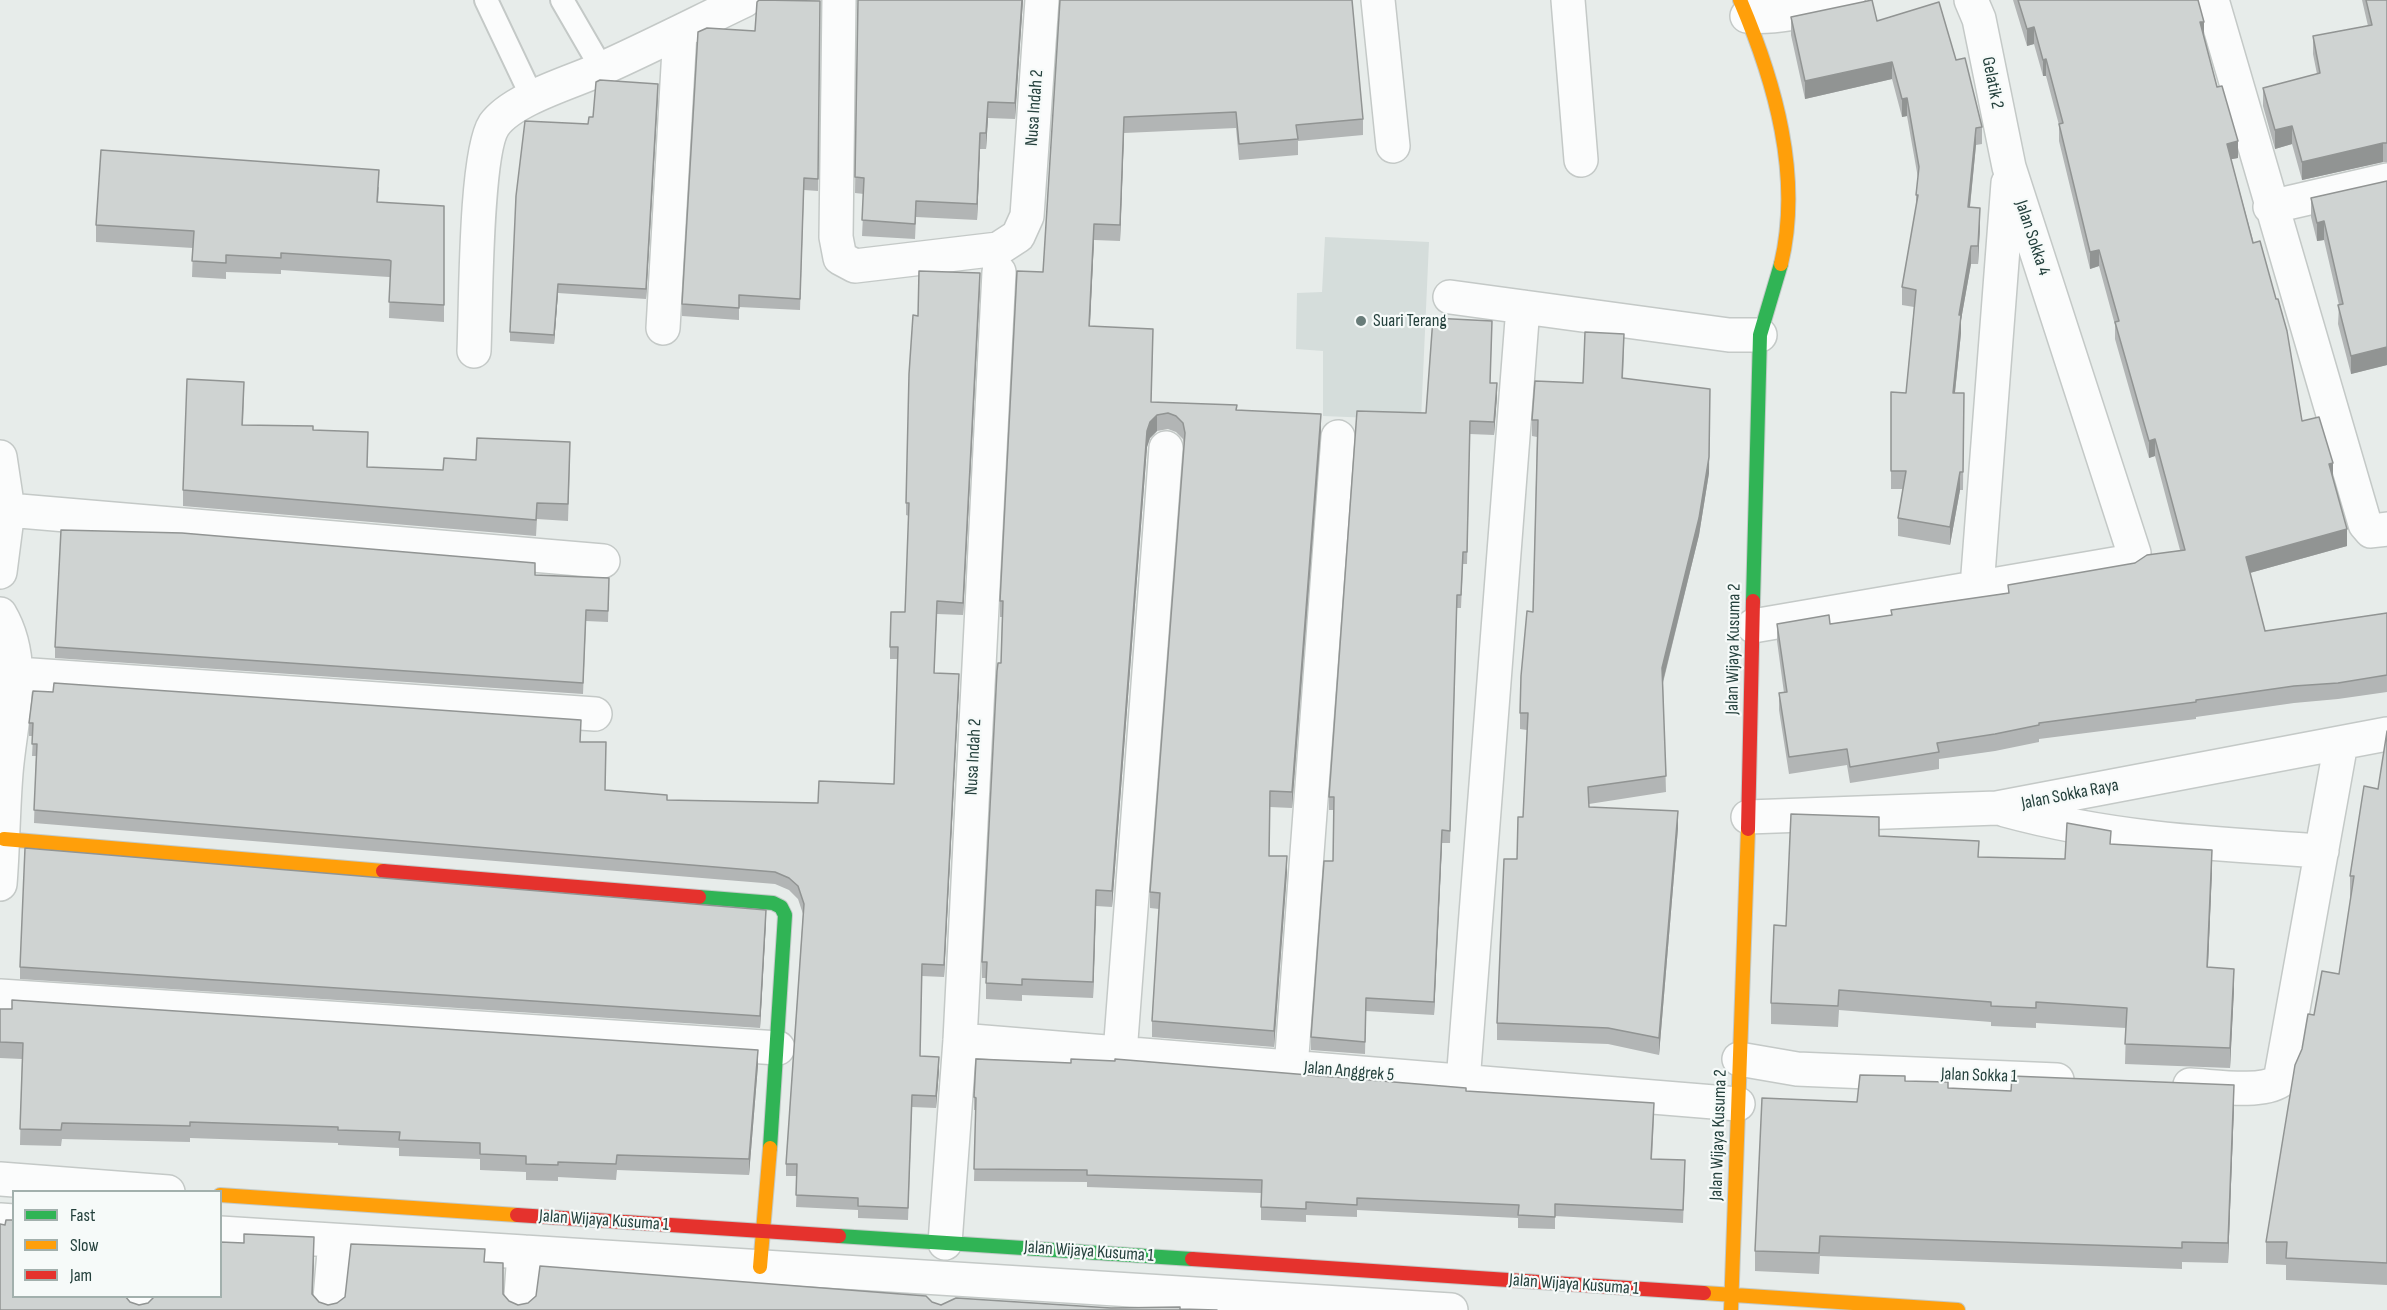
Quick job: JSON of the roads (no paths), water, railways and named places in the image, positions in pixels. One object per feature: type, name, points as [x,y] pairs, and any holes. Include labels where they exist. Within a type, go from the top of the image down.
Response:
[{"type":"street","points":[[474,351],[485,150],[493,127],[504,113],[745,0]]},
{"type":"street","name":"Nusa Indah 2","points":[[839,0],[836,237],[840,258],[855,266],[999,249],[1018,236],[1027,216],[1042,0]]},
{"type":"street","points":[[1378,0],[1393,146]]},
{"type":"street","points":[[1568,0],[1581,160]]},
{"type":"street","points":[[1743,8],[1762,17],[1796,13],[1848,0]]},
{"type":"street","name":"Gelatik 2","points":[[1971,0],[1979,19],[2009,167]]},
{"type":"street","points":[[2212,0],[2270,207],[2365,524],[2371,531],[2387,529]]},
{"type":"street","name":"Jalan Wijaya Kusuma 2","points":[[1731,1310],[1748,817],[1760,335],[1777,282],[1789,226],[1787,170],[1775,105],[1743,8]]},
{"type":"street","points":[[663,328],[680,32]]},
{"type":"street","name":"Jalan Sokka 4","points":[[1977,587],[2009,167]]},
{"type":"street","name":"Jalan Sokka 4","points":[[1753,626],[2132,561],[2134,553],[2009,167]]},
{"type":"street","points":[[2270,207],[2387,180]]},
{"type":"street","name":"Nusa Indah 2","points":[[945,1243],[960,1040],[999,272]]},
{"type":"street","points":[[1450,297],[1729,335],[1760,335]]},
{"type":"street","points":[[1463,1082],[1523,307]]},
{"type":"street","points":[[1291,1068],[1338,437]]},
{"type":"street","points":[[1120,1053],[1166,448]]},
{"type":"street","points":[[0,457],[8,510],[0,572]]},
{"type":"street","points":[[8,510],[603,561]]},
{"type":"street","points":[[0,614],[10,640],[17,674],[3,772],[0,884]]},
{"type":"street","points":[[17,674],[596,714]]},
{"type":"street","name":"Jalan Sokka Raya","points":[[1748,817],[1997,808],[2387,734]]},
{"type":"street","points":[[2161,1084],[2255,1088],[2273,1086],[2280,1081],[2341,743]]},
{"type":"street","points":[[1997,808],[2057,825],[2160,841],[2322,851]]},
{"type":"street","points":[[3,839],[772,903],[781,907],[785,915],[778,1048],[760,1267]]},
{"type":"street","points":[[0,996],[778,1048]]},
{"type":"street","name":"Jalan Anggrek 5","points":[[960,1040],[1738,1104]]},
{"type":"street","name":"Jalan Sokka 1","points":[[1739,1059],[1797,1069],[2091,1081]]},
{"type":"street","points":[[0,1179],[154,1190]]},
{"type":"street","name":"Jalan Wijaya Kusuma 1","points":[[222,1195],[1958,1310]]},
{"type":"street","name":"Jalan Wijaya Kusuma 1","points":[[222,1233],[760,1267],[943,1294],[1451,1310]]},
{"type":"street","points":[[329,1310],[335,1240]]},
{"type":"street","points":[[520,1310],[524,1252]]},
{"type":"lane","points":[[486,0],[532,99]]},
{"type":"lane","points":[[562,0],[602,69]]},
{"type":"place","name":"Suari Terang","points":[[1361,321]]}]
